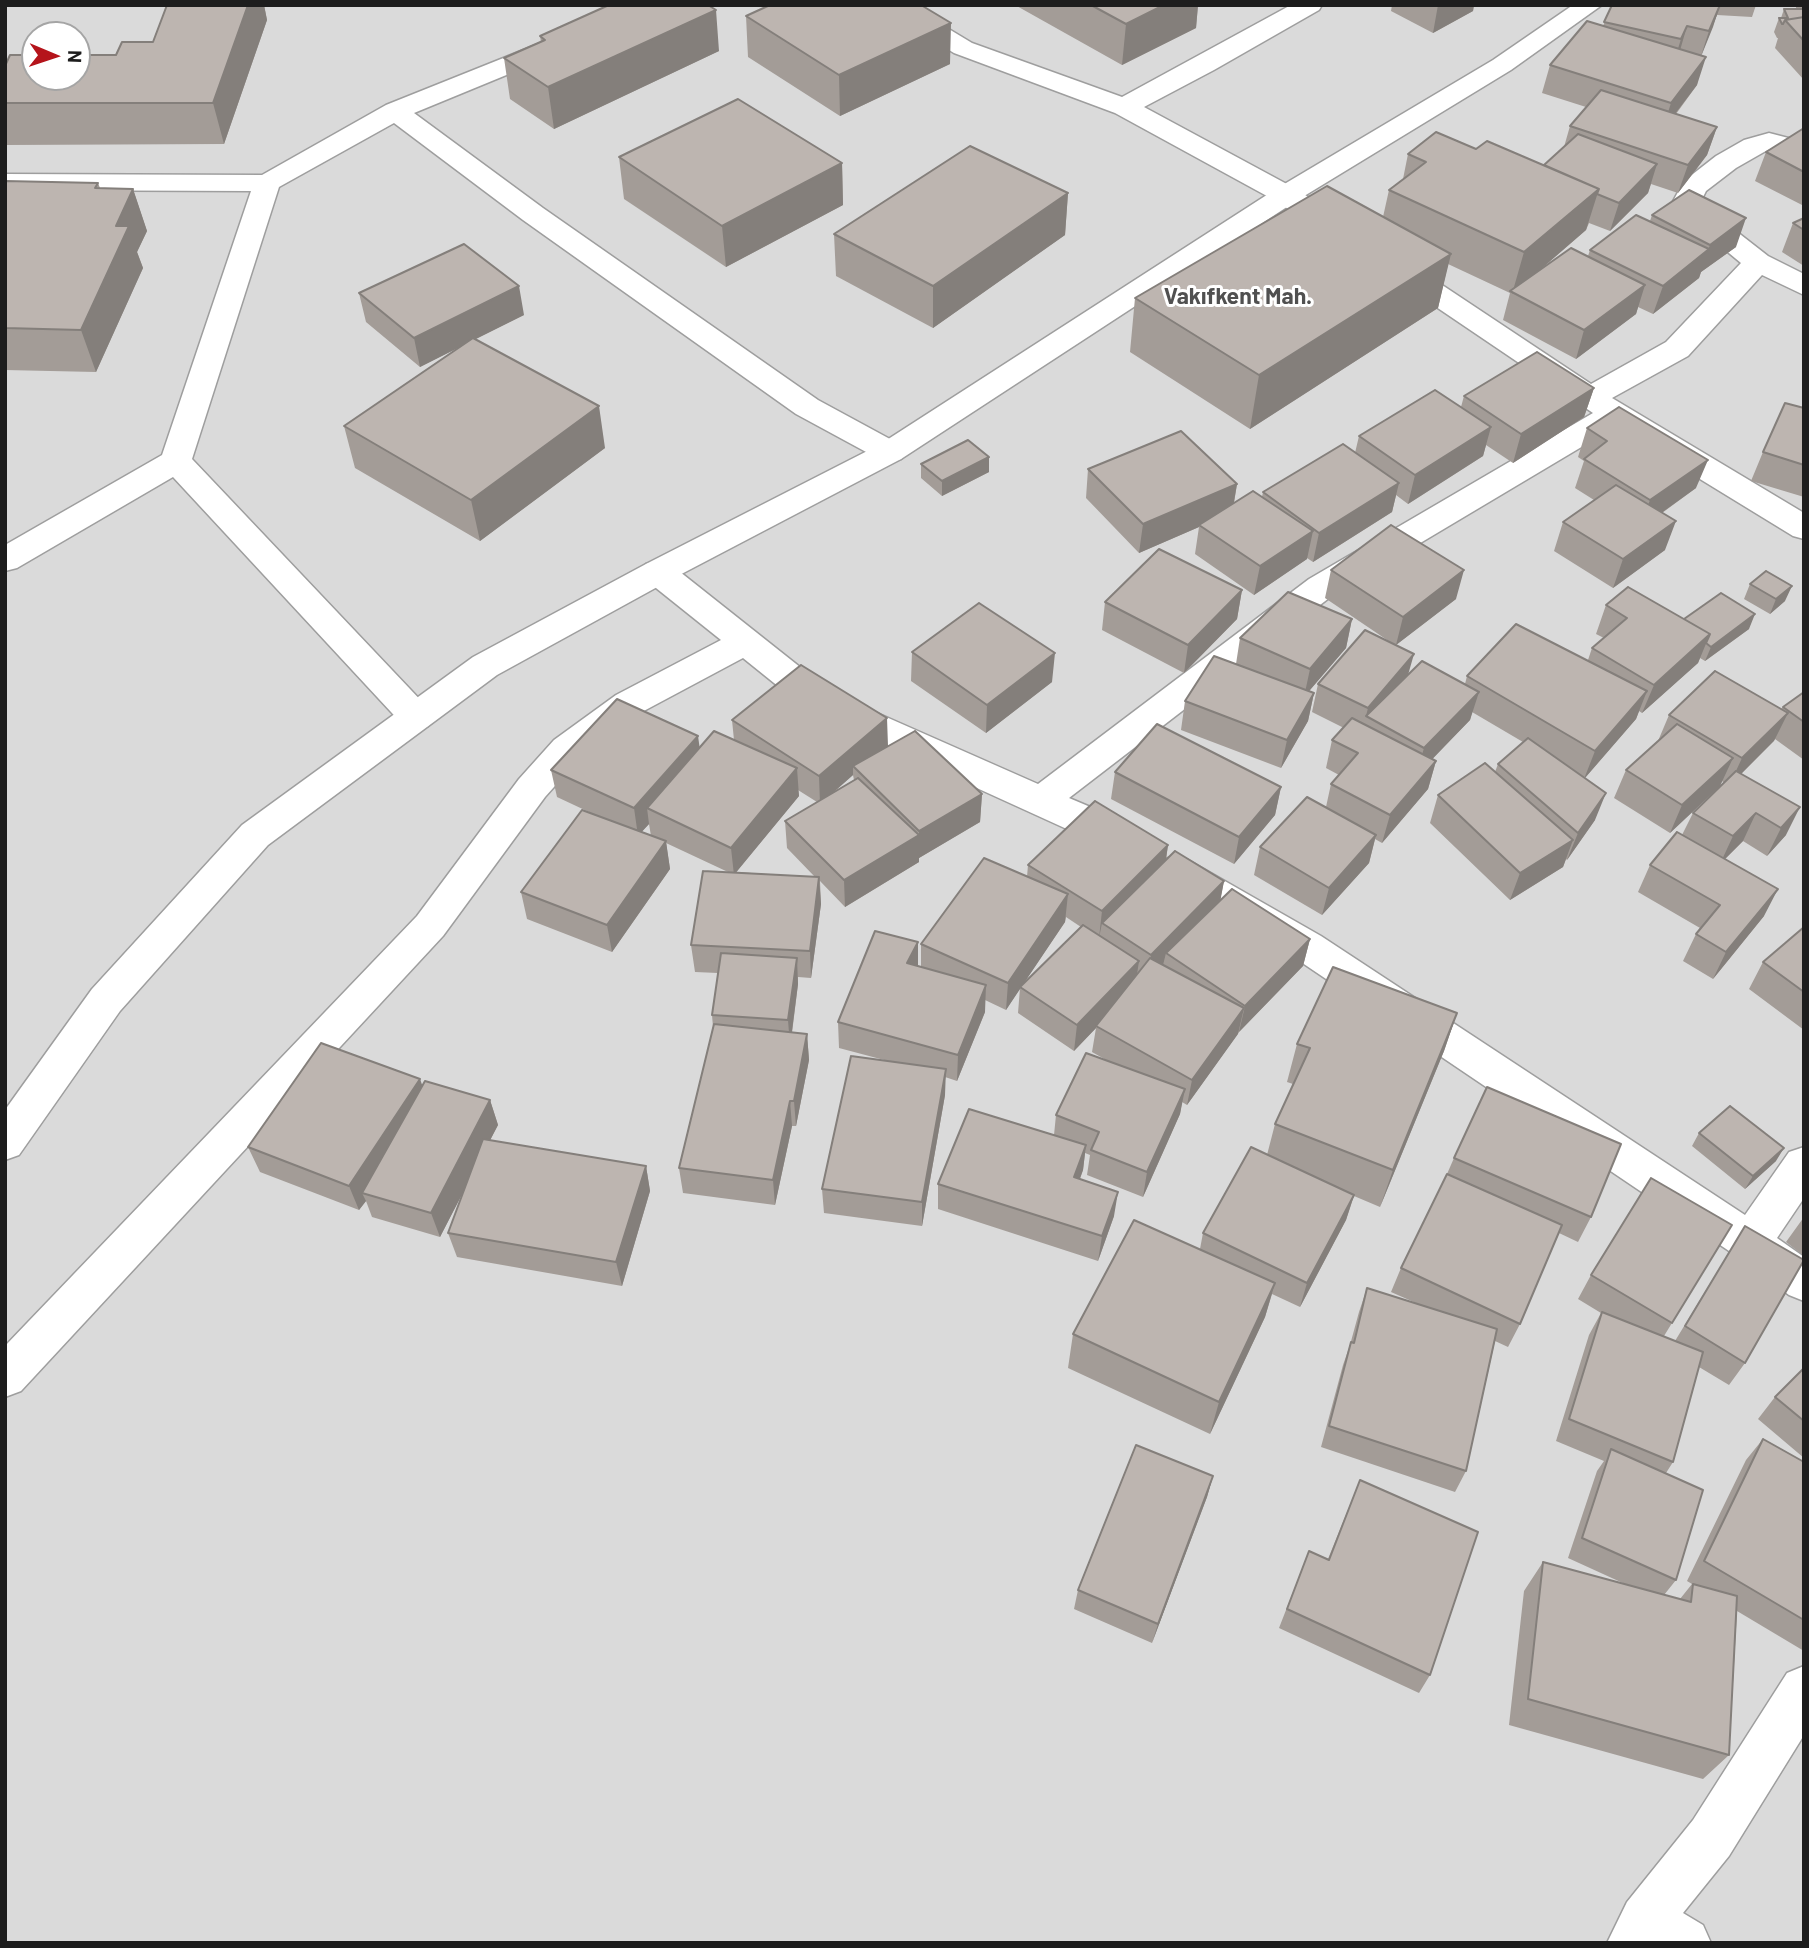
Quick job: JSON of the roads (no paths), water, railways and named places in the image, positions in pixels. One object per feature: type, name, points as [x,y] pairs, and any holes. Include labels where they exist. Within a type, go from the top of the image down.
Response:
[{"type":"street","points":[[5,182],[267,183],[395,111],[579,36],[644,5]]},
{"type":"street","points":[[891,5],[963,48],[1124,107],[1286,195],[1602,405],[1804,528]]},
{"type":"street","points":[[1124,107],[1205,65],[1310,5]]},
{"type":"street","points":[[5,1143],[106,1000],[255,835],[485,666],[658,572],[890,452],[1286,195],[1502,65],[1590,5]]},
{"type":"street","points":[[395,111],[533,214],[807,407],[890,452]]},
{"type":"street","points":[[1804,150],[1769,141],[1754,146],[1726,162],[1694,187],[1685,205],[1758,261],[1804,286]]},
{"type":"street","points":[[11,550],[176,461],[267,183]]},
{"type":"street","points":[[1040,801],[1321,587],[1602,405],[1677,349],[1758,261]]},
{"type":"street","points":[[176,461],[416,717]]},
{"type":"street","points":[[658,572],[822,703],[1101,827],[1308,947],[1750,1242],[1804,1282]]},
{"type":"street","points":[[5,1377],[430,926],[532,788],[567,749],[628,704],[745,642]]},
{"type":"street","points":[[1750,1242],[1804,1164]]},
{"type":"street","points":[[1654,1935],[1804,1690]]},
{"type":"district","name":"Vakıfkent Mah.","points":[[1238,296]]}]
